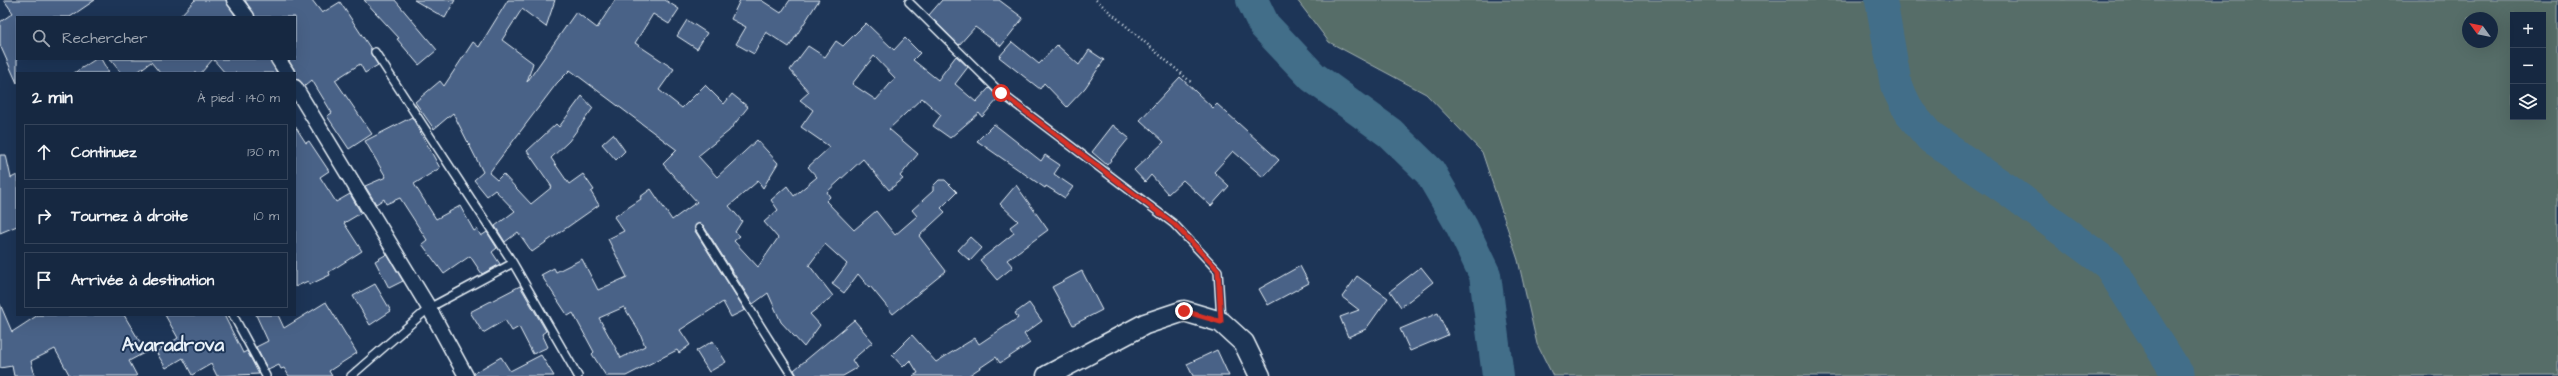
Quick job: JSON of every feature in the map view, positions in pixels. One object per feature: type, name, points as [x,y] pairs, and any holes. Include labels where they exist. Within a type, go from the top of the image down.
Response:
[{"type":"street","points":[[234,0],[246,16]]},
{"type":"street","points":[[279,60],[286,72]]},
{"type":"street","points":[[296,89],[429,308],[466,376]]},
{"type":"street","points":[[1047,376],[1145,324],[1184,311],[1221,322],[1244,343],[1260,376]]},
{"type":"lane","points":[[908,2],[1001,93],[1174,224],[1218,270],[1221,322]]},
{"type":"lane","points":[[375,52],[513,263],[578,376]]},
{"type":"lane","points":[[699,228],[792,376]]},
{"type":"lane","points":[[351,376],[429,308],[513,263]]},
{"type":"lane","points":[[234,316],[266,376]]},
{"type":"path","points":[[1096,0],[1192,83]]},
{"type":"green space","points":[[1297,0],[2558,0],[2558,376],[1553,376],[1537,344],[1518,260],[1482,152],[1426,94],[1329,42]]},
{"type":"building","points":[[4,0],[95,0],[71,16],[16,16],[16,81],[0,45],[0,22],[13,13]]},
{"type":"building","points":[[195,0],[226,0],[235,16],[180,16]]},
{"type":"building","points":[[245,0],[312,0],[322,13],[340,2],[371,49],[371,54],[378,65],[365,73],[360,64],[335,80],[372,134],[349,149],[327,116],[332,113],[312,80],[305,86],[299,80],[296,79],[296,72],[294,72],[289,60],[296,60],[296,16],[254,16]]},
{"type":"building","points":[[364,0],[395,0],[437,50],[419,65],[397,39],[399,38]]},
{"type":"building","points":[[414,0],[455,0],[445,18]]},
{"type":"building","points":[[508,0],[555,0],[546,27],[522,9],[502,40],[533,63],[527,82],[576,12],[597,28],[615,0],[665,0],[679,9],[669,24],[653,14],[635,43],[674,69],[659,90],[682,108],[705,85],[724,104],[732,94],[748,107],[729,131],[698,156],[717,177],[757,140],[778,163],[763,188],[758,181],[729,206],[742,221],[735,232],[740,236],[734,241],[758,267],[778,238],[764,222],[778,210],[771,200],[787,186],[794,196],[817,177],[808,167],[830,147],[801,127],[813,110],[800,100],[809,92],[790,70],[808,46],[825,57],[836,41],[843,46],[866,23],[894,50],[905,38],[920,53],[913,60],[938,80],[956,56],[968,67],[955,84],[976,102],[989,88],[999,98],[982,117],[979,113],[950,138],[933,126],[941,115],[922,98],[889,129],[918,154],[900,176],[903,179],[889,190],[863,159],[827,192],[830,197],[826,201],[854,230],[876,211],[895,235],[917,216],[912,210],[933,191],[933,186],[939,180],[945,180],[957,192],[941,208],[945,212],[919,236],[946,271],[893,314],[858,274],[844,293],[832,284],[847,264],[825,244],[809,265],[833,296],[810,314],[820,325],[804,347],[781,322],[768,293],[753,304],[703,225],[697,224],[695,231],[745,310],[731,317],[723,302],[680,330],[690,345],[679,353],[677,350],[626,376],[606,376],[592,354],[594,352],[573,313],[568,316],[541,275],[554,268],[556,272],[582,259],[598,290],[627,277],[608,239],[624,231],[614,217],[641,199],[640,197],[651,189],[672,220],[697,202],[663,164],[677,150],[570,70],[557,83],[489,173],[497,180],[503,174],[531,204],[552,187],[527,151],[556,124],[559,127],[582,96],[593,108],[569,141],[551,158],[569,184],[583,174],[594,190],[591,192],[599,205],[532,252],[518,232],[505,242],[495,226],[515,211],[495,190],[487,196],[474,180],[483,172],[453,113],[434,129],[415,102],[440,81],[444,86],[473,42],[479,47]],"holes":[[[874,56],[895,78],[876,100],[852,84]],[[624,307],[640,333],[645,346],[621,358],[599,318]]]},
{"type":"building","points":[[740,0],[761,0],[781,13],[790,0],[819,0],[789,47],[766,32],[754,54],[736,44],[746,27],[731,19]]},
{"type":"building","points":[[942,0],[999,0],[1023,18],[1001,46],[975,27],[959,45],[929,15]]},
{"type":"building","points":[[687,20],[707,33],[697,49],[677,36]]},
{"type":"building","points":[[1012,42],[1039,64],[1057,45],[1079,65],[1089,50],[1104,60],[1085,88],[1067,107],[1044,83],[1040,89],[999,57]]},
{"type":"building","points":[[94,60],[102,60],[108,72],[76,72]]},
{"type":"building","points":[[111,60],[212,60],[202,72],[159,72],[151,62],[137,72],[120,72]]},
{"type":"building","points":[[214,60],[270,60],[276,72],[224,72]]},
{"type":"building","points":[[1180,77],[1213,108],[1217,104],[1279,160],[1263,177],[1233,151],[1214,172],[1229,186],[1211,206],[1183,180],[1168,194],[1151,175],[1145,182],[1134,170],[1164,142],[1140,120]]},
{"type":"building","points":[[412,117],[440,168],[414,184],[436,219],[460,206],[474,231],[477,229],[481,236],[487,232],[497,248],[492,252],[500,264],[482,274],[470,256],[444,274],[422,244],[427,240],[400,198],[386,204],[384,199],[376,204],[365,186],[386,177],[365,141]]},
{"type":"building","points":[[994,124],[1041,161],[1045,155],[1060,165],[1054,174],[1073,187],[1065,198],[1046,186],[1045,188],[977,141]]},
{"type":"building","points":[[1113,125],[1129,138],[1107,165],[1092,152]]},
{"type":"building","points":[[296,128],[306,143],[309,141],[329,171],[320,177],[336,202],[350,194],[361,213],[344,223],[362,251],[329,272],[330,275],[309,285],[308,281],[296,287]]},
{"type":"building","points":[[613,134],[625,151],[616,160],[602,144]]},
{"type":"building","points":[[0,155],[6,155],[11,178],[16,176],[16,226],[0,233]]},
{"type":"building","points":[[1016,185],[1048,230],[1007,260],[1013,267],[997,280],[980,260],[1014,233],[1010,227],[1018,221],[1000,204]]},
{"type":"building","points":[[970,237],[982,248],[970,261],[958,250]]},
{"type":"building","points":[[387,254],[403,281],[389,288],[375,261]]},
{"type":"building","points":[[1300,266],[1309,283],[1268,305],[1259,289]]},
{"type":"building","points":[[1421,267],[1433,282],[1401,307],[1390,291]]},
{"type":"building","points":[[1082,271],[1102,310],[1073,325],[1052,287]]},
{"type":"building","points":[[1357,276],[1388,298],[1366,329],[1348,337],[1340,317],[1359,310],[1342,297]]},
{"type":"building","points":[[375,284],[391,311],[370,325],[353,296]]},
{"type":"building","points":[[520,286],[546,331],[542,334],[548,347],[533,354],[519,327],[512,331],[505,320],[483,333],[470,312]]},
{"type":"building","points":[[326,302],[357,353],[329,371],[332,376],[289,376],[284,368],[281,369],[279,365],[268,370],[256,347],[268,341],[256,316],[278,316],[284,328]]},
{"type":"building","points":[[1029,303],[1042,321],[1024,334],[1030,343],[1000,363],[996,357],[968,376],[913,376],[918,373],[910,360],[903,367],[892,355],[912,335],[936,362],[975,338],[979,344],[1018,318],[1015,313]]},
{"type":"building","points":[[0,304],[12,332],[36,316],[125,316],[146,352],[129,361],[137,376],[70,376],[55,349],[31,361],[35,376],[14,376],[12,366],[0,368]]},
{"type":"building","points":[[1438,313],[1448,335],[1410,351],[1400,329]]},
{"type":"building","points":[[166,316],[224,316],[243,353],[247,351],[259,374],[217,376],[211,364],[192,375],[183,358],[166,368],[156,352],[178,338]]},
{"type":"building","points":[[854,320],[873,342],[852,360],[857,368],[843,376],[797,376],[794,370]]},
{"type":"building","points":[[713,341],[726,362],[709,372],[696,351]]},
{"type":"building","points":[[1217,350],[1229,376],[1193,376],[1187,364]]},
{"type":"building","points":[[541,355],[554,376],[474,376],[474,373],[501,357],[510,371]]},
{"type":"waterway","points":[[1252,0],[1264,25],[1313,77],[1390,133],[1430,172],[1462,227],[1485,275],[1498,376]]},
{"type":"waterway","points":[[1881,0],[1896,85],[1909,112],[1931,138],[2008,190],[2109,265],[2179,376]]},
{"type":"district","name":"Avaradrova","points":[[173,345]]},
{"type":"route","points":[[1001,93],[1174,224],[1218,270],[1221,322],[1184,311]]}]
